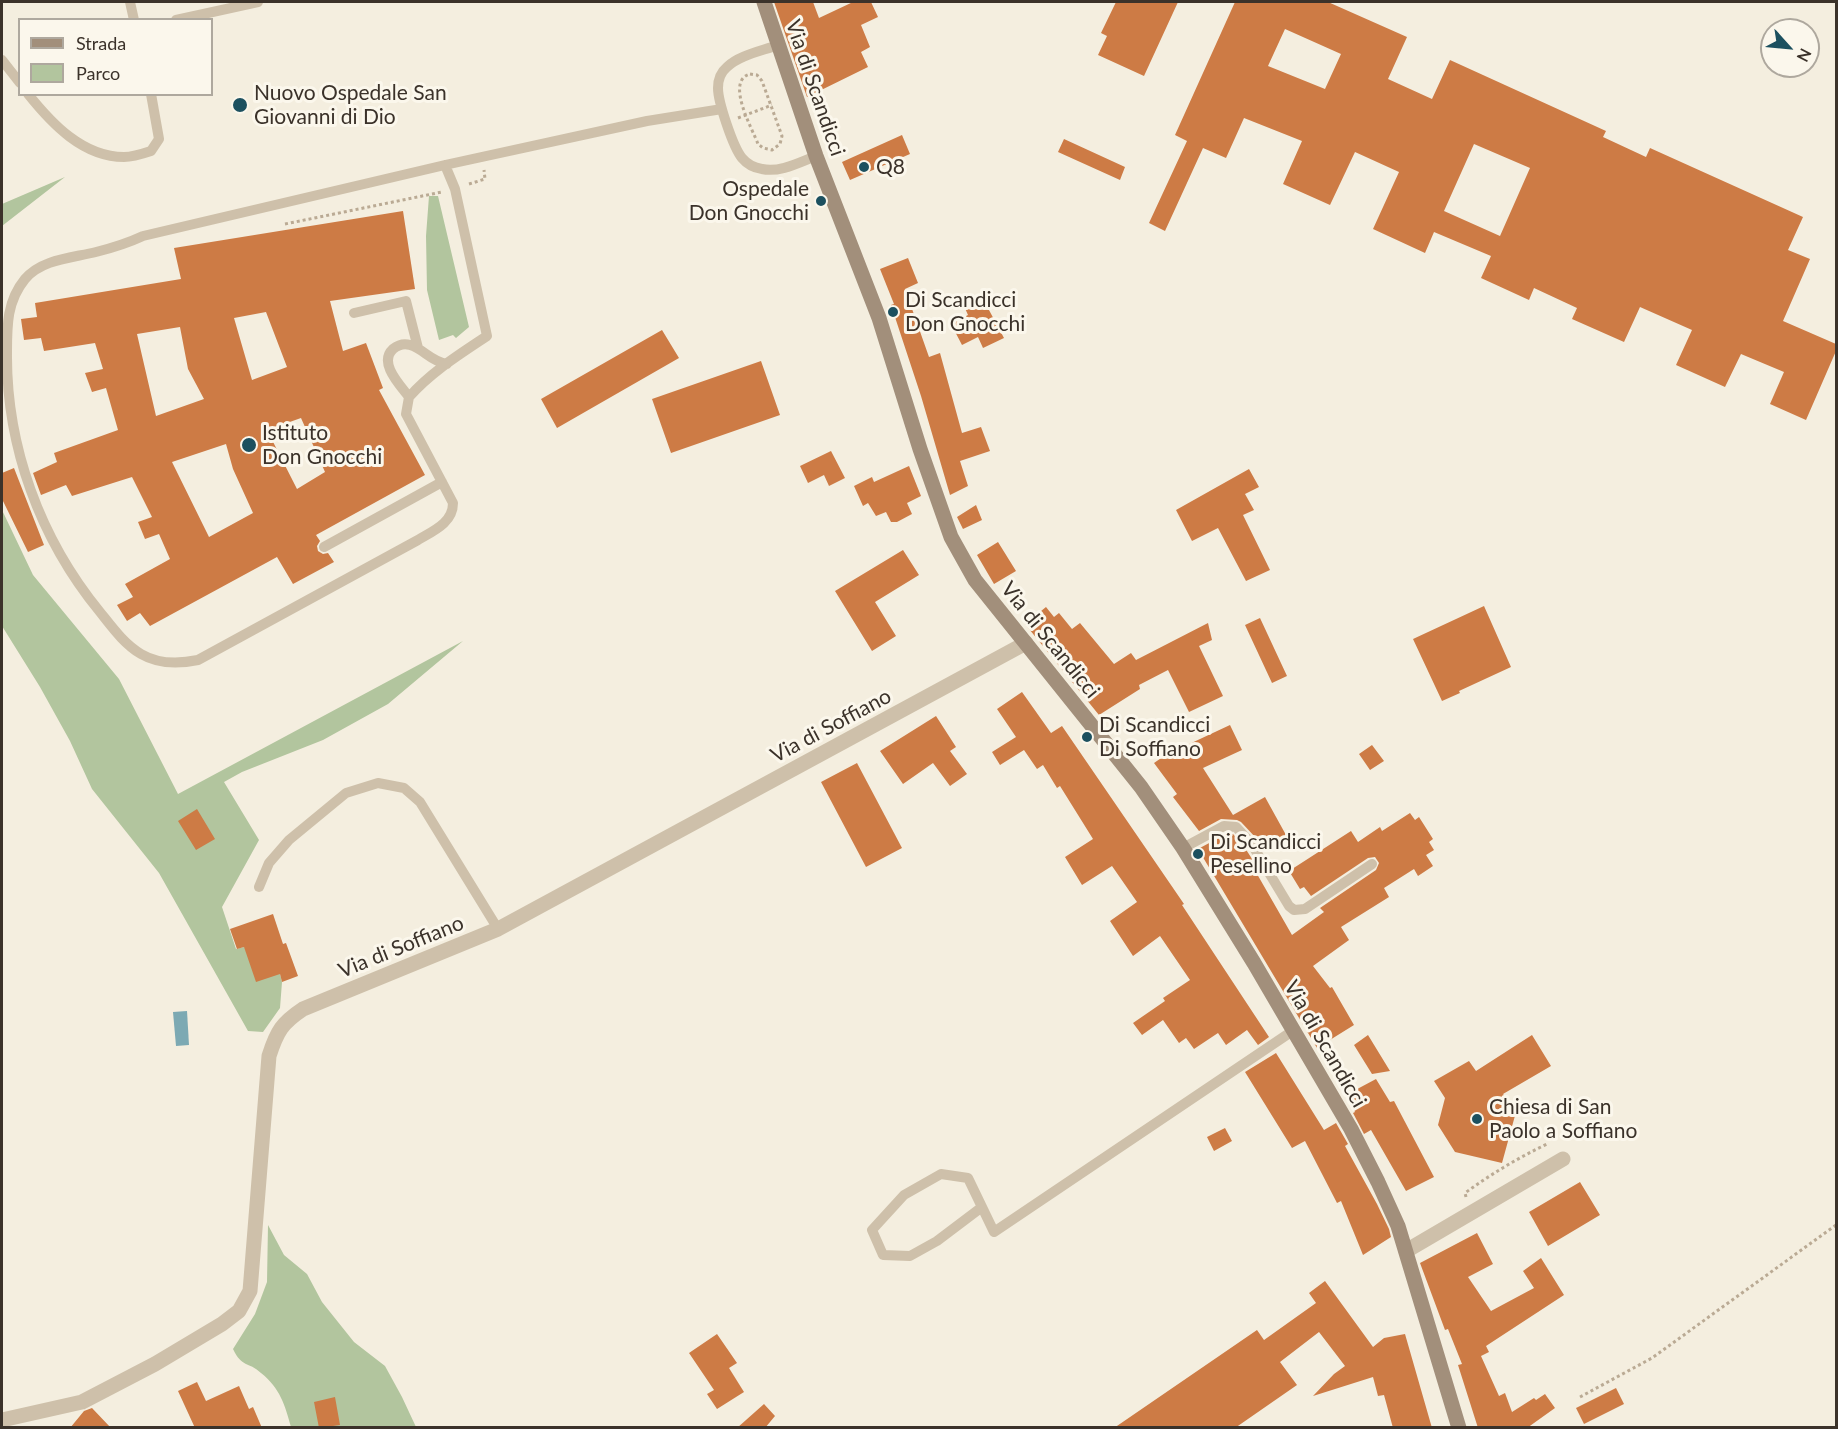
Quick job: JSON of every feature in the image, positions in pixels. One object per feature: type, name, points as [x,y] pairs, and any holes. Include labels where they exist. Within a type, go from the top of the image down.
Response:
[{"type":"street","name":"Via di Scandicci","points":[[764,2],[816,156],[879,318],[920,449],[951,537],[970,573],[1141,788],[1183,848],[1294,1030],[1368,1161],[1398,1226],[1459,1428]]},
{"type":"street","name":"Via di Soffiano","points":[[2,1420],[82,1402],[155,1364],[222,1324],[239,1311],[250,1291],[269,1056],[279,1029],[288,1019],[303,1009],[498,929],[1026,643]]},
{"type":"street","points":[[1406,1251],[1563,1159]]},
{"type":"lane","points":[[130,2],[134,18]]},
{"type":"lane","points":[[185,18],[258,2]]},
{"type":"lane","points":[[778,45],[738,59],[725,68],[717,87],[722,109],[740,156],[751,165],[760,169],[780,169],[816,156]]},
{"type":"lane","points":[[2,60],[18,80]]},
{"type":"lane","points":[[30,96],[56,127],[71,138],[91,149],[124,157],[151,151],[159,139],[150,96]]},
{"type":"lane","points":[[447,364],[432,360],[418,348],[402,344],[394,347],[387,362],[392,375],[408,397],[406,414],[453,503],[453,510],[440,528],[198,660],[178,663],[152,659],[129,646],[87,597],[66,565],[28,485],[16,441],[6,373],[7,330],[11,301],[18,288],[32,271],[47,263],[116,247],[143,236],[445,165],[646,121],[722,109]]},
{"type":"lane","points":[[408,397],[447,364],[487,336],[455,189],[445,165]]},
{"type":"lane","points":[[354,313],[406,301],[418,348]]},
{"type":"lane","points":[[324,547],[442,482]]},
{"type":"lane","points":[[259,887],[269,863],[289,840],[346,793],[378,783],[404,788],[420,802],[498,929]]},
{"type":"lane","points":[[1183,848],[1224,826],[1236,827],[1251,843],[1289,906],[1294,910],[1305,909],[1372,864]]},
{"type":"lane","points":[[982,1207],[937,1241],[910,1256],[883,1256],[872,1230],[904,1195],[941,1174],[968,1178],[982,1207],[994,1232],[1294,1030]]},
{"type":"path","points":[[745,75],[757,75],[772,105],[782,136],[780,144],[772,150],[758,144],[738,91],[740,80],[745,75]]},
{"type":"path","points":[[736,119],[772,105]]},
{"type":"path","points":[[285,224],[455,189],[485,179],[484,165]]},
{"type":"path","points":[[1580,1397],[1652,1358],[1836,1225]]},
{"type":"green space","points":[[65,177],[2,226],[2,204]]},
{"type":"green space","points":[[429,196],[438,196],[469,327],[456,338],[453,335],[439,340],[427,290],[426,236]]},
{"type":"green space","points":[[2,510],[33,575],[119,679],[178,794],[463,641],[388,704],[323,740],[242,772],[224,782],[259,840],[222,907],[236,949],[244,947],[280,974],[282,982],[280,1008],[263,1032],[248,1031],[159,873],[92,789],[70,741],[2,626]]},
{"type":"green space","points":[[268,1225],[284,1255],[307,1274],[322,1302],[354,1342],[385,1366],[416,1427],[291,1427],[284,1404],[273,1385],[236,1355],[233,1349],[255,1314],[267,1282]]},
{"type":"water","points":[[187,1011],[189,1045],[176,1046],[173,1012]]},
{"type":"building","points":[[774,2],[813,2],[819,18],[853,2],[871,2],[878,17],[861,25],[870,47],[861,52],[868,67],[807,97]]},
{"type":"building","points":[[1116,2],[1178,2],[1144,76],[1098,55],[1107,36],[1101,33]]},
{"type":"building","points":[[1235,2],[1328,2],[1407,37],[1388,79],[1432,99],[1450,60],[1606,131],[1603,137],[1646,157],[1650,148],[1803,217],[1788,250],[1810,259],[1783,321],[1836,344],[1836,351],[1806,420],[1770,404],[1784,372],[1741,354],[1725,387],[1676,365],[1692,330],[1640,307],[1624,342],[1572,319],[1577,308],[1534,288],[1529,300],[1481,278],[1491,256],[1434,232],[1425,253],[1373,229],[1399,172],[1355,152],[1330,205],[1283,184],[1302,141],[1244,118],[1226,158],[1203,148],[1165,231],[1149,223],[1187,141],[1175,135]],"holes":[[[1285,29],[1341,54],[1325,89],[1268,66]],[[1474,144],[1530,168],[1500,236],[1444,211]]]},
{"type":"building","points":[[902,135],[910,154],[850,180],[842,162]]},
{"type":"building","points":[[1064,139],[1125,167],[1120,180],[1058,152]]},
{"type":"building","points":[[403,211],[415,289],[330,301],[343,351],[366,343],[383,388],[379,390],[425,475],[316,535],[320,541],[317,546],[318,551],[323,554],[328,553],[334,562],[293,584],[277,557],[150,626],[140,613],[127,621],[117,605],[133,597],[125,584],[170,559],[159,534],[145,539],[138,522],[152,517],[132,477],[72,496],[66,485],[41,495],[33,473],[57,462],[54,453],[118,430],[106,388],[92,392],[85,373],[103,369],[95,343],[44,351],[41,338],[24,340],[21,319],[37,317],[35,303],[181,279],[174,248]],"holes":[[[266,312],[287,367],[252,380],[234,318]],[[180,327],[188,369],[204,399],[156,416],[137,334]],[[301,418],[325,472],[297,489],[267,430]],[[226,444],[233,469],[253,513],[209,537],[172,462]]]},
{"type":"building","points":[[908,258],[918,283],[905,289],[929,357],[940,353],[962,433],[981,427],[990,451],[960,461],[968,486],[950,495],[891,305],[894,304],[880,269]]},
{"type":"building","points":[[982,297],[1004,338],[983,348],[978,337],[962,345],[951,324],[968,315],[964,306]]},
{"type":"building","points":[[662,330],[679,358],[557,428],[541,399]]},
{"type":"building","points":[[761,361],[780,415],[671,453],[652,399]]},
{"type":"building","points":[[831,451],[845,478],[829,486],[824,475],[808,483],[800,466]]},
{"type":"building","points":[[909,466],[921,496],[907,503],[912,514],[897,522],[891,522],[886,512],[876,516],[868,503],[863,506],[854,486],[872,477],[874,482]]},
{"type":"building","points":[[14,468],[44,545],[28,552],[2,499],[2,473]]},
{"type":"building","points":[[1249,469],[1259,487],[1245,494],[1254,510],[1243,515],[1270,570],[1246,581],[1218,528],[1192,541],[1176,510]]},
{"type":"building","points":[[976,505],[982,520],[963,529],[957,517]]},
{"type":"building","points":[[998,542],[1016,571],[994,584],[977,555]]},
{"type":"building","points":[[903,550],[919,575],[875,602],[896,636],[872,651],[835,591]]},
{"type":"building","points":[[1484,606],[1511,667],[1442,701],[1413,639]]},
{"type":"building","points":[[1046,607],[1054,617],[1059,613],[1072,629],[1080,623],[1114,664],[1131,653],[1136,660],[1208,623],[1212,640],[1199,646],[1223,696],[1189,712],[1168,670],[1139,685],[1140,689],[1099,715],[1025,624]]},
{"type":"building","points":[[1260,618],[1287,676],[1272,683],[1245,625]]},
{"type":"building","points":[[1022,692],[1051,733],[1062,726],[1184,904],[1182,905],[1269,1037],[1258,1045],[1247,1030],[1226,1045],[1218,1033],[1194,1049],[1186,1038],[1179,1043],[1163,1020],[1142,1035],[1133,1023],[1165,1001],[1163,998],[1190,980],[1160,936],[1133,956],[1110,921],[1137,902],[1112,866],[1082,885],[1065,857],[1093,839],[1060,786],[1057,788],[1043,765],[1037,769],[1024,750],[1000,765],[992,752],[1016,737],[997,709]]},
{"type":"building","points":[[936,716],[956,747],[950,751],[967,774],[950,786],[933,763],[903,784],[880,751]]},
{"type":"building","points":[[1230,725],[1242,750],[1203,768],[1233,815],[1265,797],[1286,835],[1263,848],[1237,820],[1221,819],[1199,831],[1173,797],[1177,794],[1154,763],[1183,743],[1185,746]]},
{"type":"building","points":[[1372,745],[1384,761],[1370,770],[1359,754]]},
{"type":"building","points":[[857,763],[902,848],[866,867],[821,782]]},
{"type":"building","points":[[197,809],[215,839],[196,850],[178,821]]},
{"type":"building","points":[[1410,813],[1415,820],[1419,817],[1433,839],[1429,842],[1434,850],[1426,855],[1433,866],[1418,876],[1414,869],[1384,888],[1389,897],[1341,927],[1349,940],[1313,966],[1330,988],[1332,987],[1354,1025],[1317,1048],[1198,849],[1226,834],[1233,834],[1256,865],[1253,867],[1292,935],[1324,912],[1320,908],[1376,870],[1379,863],[1375,857],[1368,858],[1311,896],[1304,887],[1300,889],[1289,871],[1351,831],[1358,842],[1380,827],[1382,831]]},
{"type":"building","points":[[273,914],[283,944],[286,943],[298,976],[282,982],[280,974],[256,982],[244,947],[237,949],[230,929]]},
{"type":"building","points":[[1368,1035],[1390,1071],[1372,1074],[1354,1045]]},
{"type":"building","name":"Chiesa di San Paolo a Soffiano","points":[[1532,1035],[1551,1066],[1503,1094],[1516,1112],[1502,1163],[1455,1152],[1438,1125],[1445,1098],[1434,1081],[1469,1061],[1476,1071]]},
{"type":"building","points":[[1276,1053],[1324,1130],[1336,1123],[1348,1144],[1345,1146],[1389,1229],[1391,1237],[1363,1255],[1341,1201],[1337,1203],[1305,1141],[1292,1148],[1245,1072]]},
{"type":"building","points":[[1376,1079],[1390,1102],[1394,1101],[1434,1177],[1406,1191],[1371,1130],[1364,1134],[1346,1095]]},
{"type":"building","points":[[1225,1128],[1232,1141],[1214,1151],[1207,1137]]},
{"type":"building","points":[[1580,1182],[1600,1215],[1548,1246],[1529,1212]]},
{"type":"building","points":[[1477,1233],[1493,1264],[1468,1277],[1491,1311],[1534,1288],[1523,1271],[1541,1258],[1564,1295],[1486,1346],[1489,1352],[1481,1356],[1499,1396],[1505,1393],[1512,1412],[1545,1394],[1555,1408],[1527,1428],[1478,1428],[1458,1365],[1462,1364],[1448,1329],[1445,1330],[1420,1263]]},
{"type":"building","points":[[1325,1281],[1373,1347],[1384,1338],[1405,1334],[1432,1428],[1393,1428],[1384,1395],[1378,1396],[1373,1377],[1313,1396],[1345,1366],[1319,1332],[1280,1362],[1297,1385],[1235,1428],[1114,1428],[1257,1330],[1264,1340],[1316,1303],[1309,1293]]},
{"type":"building","points":[[717,1334],[737,1363],[729,1368],[744,1392],[717,1409],[707,1394],[714,1390],[689,1353]]},
{"type":"building","points":[[197,1382],[206,1401],[239,1386],[249,1409],[253,1407],[262,1428],[195,1428],[178,1391]]},
{"type":"building","points":[[1616,1388],[1624,1404],[1584,1424],[1576,1408]]},
{"type":"building","points":[[335,1397],[340,1425],[319,1428],[314,1402]]},
{"type":"building","points":[[764,1404],[775,1416],[765,1428],[737,1428]]},
{"type":"building","points":[[92,1408],[111,1428],[70,1428],[84,1411]]},
{"type":"place","name":"Nuovo Ospedale San Giovanni di Dio","points":[[240,105]]},
{"type":"place","name":"Q8","points":[[864,167]]},
{"type":"place","name":"Ospedale Don Gnocchi","points":[[821,201]]},
{"type":"place","name":"Di Scandicci Don Gnocchi","points":[[893,312]]},
{"type":"place","name":"Istituto Don Gnocchi","points":[[249,445]]},
{"type":"place","name":"Di Scandicci Di Soffiano","points":[[1087,737]]},
{"type":"place","name":"Di Scandicci Pesellino","points":[[1198,854]]},
{"type":"place","name":"Chiesa di San Paolo a Soffiano","points":[[1477,1119]]}]
